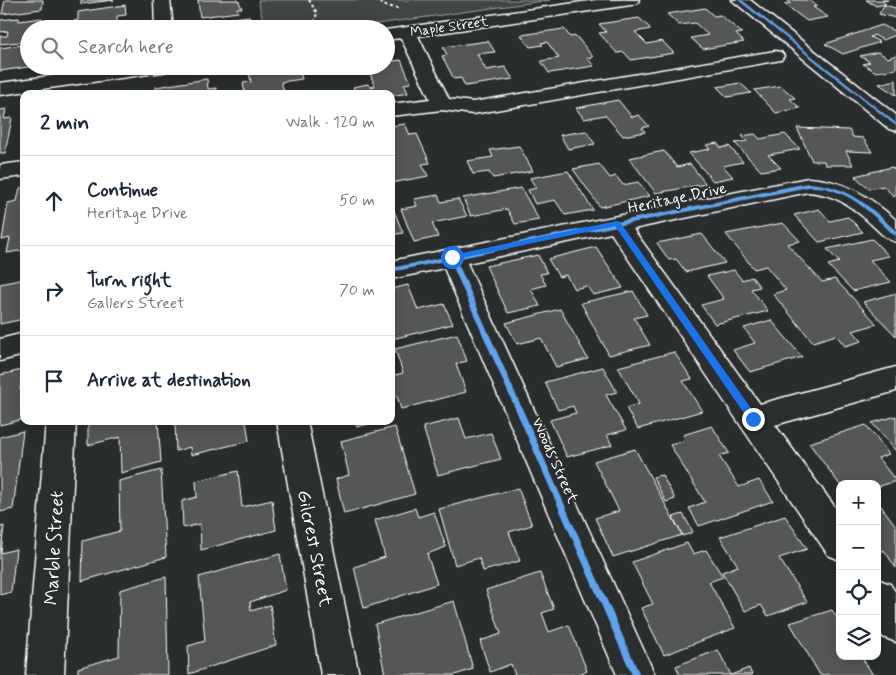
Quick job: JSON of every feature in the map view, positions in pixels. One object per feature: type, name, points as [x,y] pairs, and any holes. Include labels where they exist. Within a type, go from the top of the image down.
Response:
[{"type":"street","points":[[162,0],[163,20]]},
{"type":"street","name":"Maple Street","points":[[395,34],[631,0]]},
{"type":"street","points":[[740,0],[896,125]]},
{"type":"street","points":[[407,32],[442,104]]},
{"type":"street","points":[[395,110],[442,104],[473,108],[775,56]]},
{"type":"street","points":[[0,89],[99,75]]},
{"type":"street","points":[[0,172],[20,170]]},
{"type":"street","name":"Heritage Drive","points":[[395,269],[798,186],[818,184],[850,195],[896,234]]},
{"type":"street","points":[[617,224],[836,537]]},
{"type":"street","name":"Woods Street","points":[[452,257],[636,675]]},
{"type":"street","points":[[0,350],[20,345]]},
{"type":"street","points":[[753,419],[896,379]]},
{"type":"street","name":"Marble Street","points":[[46,675],[60,425]]},
{"type":"street","name":"Gilcrest Street","points":[[293,425],[340,675]]},
{"type":"street","points":[[881,603],[896,624]]},
{"type":"path","points":[[309,0],[317,8],[316,20]]},
{"type":"path","points":[[375,0],[386,6],[398,8]]},
{"type":"shaded area","points":[[258,0],[550,0],[395,22],[395,20],[263,20]]},
{"type":"building","points":[[5,0],[43,0],[42,9],[2,14]]},
{"type":"building","points":[[81,0],[114,0],[81,4]]},
{"type":"building","points":[[198,0],[238,0],[242,8],[237,8],[238,12],[200,17]]},
{"type":"building","points":[[787,0],[809,0],[817,6],[813,7],[828,17],[807,21],[784,4],[791,3]]},
{"type":"building","points":[[866,0],[888,0],[882,1],[886,4],[876,6]]},
{"type":"building","points":[[125,5],[126,15],[117,16],[117,20],[78,20],[78,12]]},
{"type":"building","points":[[884,5],[896,8],[896,18],[879,14]]},
{"type":"building","points":[[705,8],[714,16],[720,15],[742,33],[736,34],[744,42],[703,49],[691,38],[708,35],[695,23],[679,25],[667,14]]},
{"type":"building","points":[[249,16],[250,20],[217,20]]},
{"type":"building","points":[[19,18],[20,42],[0,44],[0,36],[7,36],[8,31],[0,32],[0,20]]},
{"type":"building","points":[[639,18],[651,29],[635,32],[647,44],[662,41],[674,53],[631,60],[624,52],[617,53],[599,33],[606,32],[599,24]]},
{"type":"building","points":[[882,25],[896,32],[896,35],[883,40],[874,35],[870,37],[880,42],[843,54],[825,44]]},
{"type":"building","points":[[564,29],[570,37],[576,36],[593,57],[587,58],[594,66],[549,73],[541,61],[559,58],[547,42],[541,43],[543,45],[530,47],[521,35]]},
{"type":"building","points":[[488,41],[495,52],[477,54],[486,70],[505,67],[513,79],[465,86],[461,78],[454,79],[442,56],[447,55],[443,47]]},
{"type":"building","points":[[20,45],[20,68],[0,71],[0,48]]},
{"type":"building","points":[[878,52],[888,58],[896,55],[896,69],[876,72],[863,64],[870,62],[860,56]]},
{"type":"building","points":[[401,60],[411,83],[404,84],[408,93],[395,95],[395,90],[354,90],[353,87],[368,84],[370,87],[375,86],[370,75],[395,75],[395,61]]},
{"type":"building","points":[[249,75],[301,75],[302,79],[281,82],[284,90],[244,90],[243,83],[251,82]]},
{"type":"building","points":[[207,79],[208,89],[216,88],[216,90],[156,90],[156,87]]},
{"type":"building","points":[[896,80],[896,95],[879,84],[892,81]]},
{"type":"building","points":[[740,83],[751,93],[727,97],[717,87]]},
{"type":"building","points":[[781,86],[795,98],[790,99],[800,108],[776,113],[754,90]]},
{"type":"building","points":[[618,100],[632,117],[639,115],[649,126],[642,128],[645,132],[623,136],[605,115],[584,119],[576,108]]},
{"type":"building","points":[[6,109],[4,119],[12,118],[5,153],[0,153],[0,110]]},
{"type":"building","points":[[405,124],[410,135],[417,134],[430,163],[422,164],[428,176],[395,182],[395,125]]},
{"type":"building","points":[[797,128],[849,130],[853,137],[863,138],[872,152],[846,151],[853,165],[825,165],[824,161],[812,161]]},
{"type":"building","points":[[586,131],[595,144],[568,149],[560,135]]},
{"type":"building","points":[[755,134],[760,139],[785,134],[800,149],[768,155],[781,168],[761,171],[735,143],[747,141],[742,136]]},
{"type":"building","points":[[717,143],[721,148],[729,146],[743,162],[723,166],[733,177],[713,181],[689,153],[710,149],[706,145]]},
{"type":"building","points":[[519,146],[533,171],[493,178],[489,172],[473,174],[467,161],[493,157],[490,150]]},
{"type":"building","points":[[664,151],[677,167],[690,164],[706,184],[656,193],[629,158]]},
{"type":"building","points":[[599,164],[610,178],[616,176],[623,185],[638,182],[650,196],[600,207],[573,169]]},
{"type":"building","points":[[892,167],[896,171],[895,197],[883,186],[869,189],[855,176]]},
{"type":"building","points":[[568,171],[593,210],[565,215],[555,200],[535,204],[528,190],[536,188],[530,178]]},
{"type":"building","points":[[20,188],[20,251],[7,253],[10,238],[2,240],[8,203],[17,201]]},
{"type":"building","points":[[521,188],[539,220],[515,224],[507,209],[471,216],[463,198]]},
{"type":"building","points":[[438,195],[441,202],[458,199],[467,216],[432,223],[438,237],[414,242],[401,209],[417,206],[414,199]]},
{"type":"building","points":[[819,209],[830,221],[848,217],[863,232],[819,242],[794,215]]},
{"type":"building","points":[[395,213],[403,233],[395,234]]},
{"type":"building","points":[[783,223],[800,241],[787,244],[822,282],[835,279],[877,324],[853,331],[862,341],[845,346],[836,335],[813,342],[773,294],[786,290],[766,266],[754,269],[726,234]]},
{"type":"building","points":[[702,234],[725,263],[686,272],[676,259],[669,260],[657,243]]},
{"type":"building","points":[[872,239],[889,256],[870,260],[891,282],[853,291],[828,265],[839,262],[827,249]]},
{"type":"building","points":[[596,247],[623,288],[593,295],[587,286],[574,289],[566,275],[559,277],[548,259]]},
{"type":"building","points":[[538,255],[547,273],[540,274],[546,285],[531,289],[540,306],[508,313],[486,266]]},
{"type":"building","points":[[734,270],[742,280],[752,277],[760,287],[751,289],[768,311],[715,324],[701,305],[724,299],[707,276]]},
{"type":"building","points":[[20,280],[20,320],[0,324],[0,284]]},
{"type":"building","points":[[408,285],[418,310],[444,304],[453,324],[395,338],[395,288]]},
{"type":"building","points":[[633,291],[647,315],[634,318],[650,345],[609,355],[581,303]]},
{"type":"building","points":[[896,293],[896,336],[863,302]]},
{"type":"building","points":[[560,309],[588,359],[556,367],[541,338],[517,344],[506,323]]},
{"type":"building","points":[[771,320],[802,357],[750,372],[733,350],[755,343],[744,328]]},
{"type":"building","points":[[457,334],[467,361],[456,364],[466,392],[401,409],[397,396],[395,396],[395,375],[403,373],[395,349]]},
{"type":"building","points":[[674,352],[692,379],[683,381],[702,411],[638,429],[626,408],[639,404],[618,367]]},
{"type":"building","points":[[603,367],[617,392],[606,395],[626,430],[607,435],[612,445],[567,457],[550,420],[576,413],[573,406],[558,410],[545,382]]},
{"type":"building","points":[[20,370],[20,420],[0,425],[0,375]]},
{"type":"building","points":[[896,416],[896,451],[872,423]]},
{"type":"building","points":[[459,418],[466,439],[491,433],[501,459],[438,475],[423,427]]},
{"type":"building","points":[[88,425],[158,425],[161,462],[121,473],[120,437],[88,445]]},
{"type":"building","points":[[175,425],[247,425],[249,441],[191,455],[190,447],[176,451]]},
{"type":"building","points":[[866,425],[889,454],[878,458],[896,481],[881,486],[881,480],[836,480],[809,443]]},
{"type":"building","points":[[712,426],[729,453],[719,456],[739,487],[759,480],[773,501],[699,526],[689,508],[705,502],[670,445],[686,440],[683,435]]},
{"type":"building","points":[[395,427],[415,494],[344,514],[336,479],[349,475],[341,441]]},
{"type":"building","points":[[23,431],[13,509],[0,512],[0,437]]},
{"type":"building","points":[[635,449],[682,535],[613,557],[595,518],[619,511],[594,461]]},
{"type":"building","points":[[161,470],[166,557],[82,581],[83,541],[120,531],[119,481]]},
{"type":"building","points":[[238,471],[242,507],[272,500],[276,530],[201,550],[200,524],[183,528],[182,501],[197,497],[196,481]]},
{"type":"building","points":[[662,475],[675,499],[666,502],[653,477]]},
{"type":"building","points":[[518,488],[532,525],[509,532],[520,561],[483,571],[479,558],[455,565],[439,509]]},
{"type":"building","points":[[881,506],[896,526],[896,568],[884,550],[881,551]]},
{"type":"building","points":[[415,508],[418,517],[434,512],[446,547],[427,554],[437,584],[364,608],[354,567],[385,557],[375,520]]},
{"type":"building","points":[[683,514],[693,532],[683,536],[673,517]]},
{"type":"building","points":[[785,516],[807,549],[779,558],[807,602],[768,616],[761,605],[745,611],[722,572],[738,566],[720,537]]},
{"type":"building","points":[[4,526],[1,553],[16,549],[11,592],[0,595],[0,527]]},
{"type":"building","points":[[687,543],[693,554],[706,550],[723,577],[709,582],[735,628],[664,655],[641,608],[653,604],[632,562]]},
{"type":"building","points":[[280,554],[286,590],[250,602],[251,611],[270,605],[276,645],[189,674],[188,646],[205,641],[199,577]]},
{"type":"building","points":[[540,573],[554,609],[542,613],[549,632],[569,625],[587,671],[575,675],[515,675],[511,664],[490,672],[480,641],[501,634],[486,590]]},
{"type":"building","points":[[166,577],[168,675],[78,675],[78,668],[119,656],[120,590]]},
{"type":"building","points":[[454,601],[473,669],[455,675],[385,675],[375,624]]},
{"type":"building","points":[[832,610],[836,616],[836,660],[864,660],[873,675],[820,675],[790,623]]},
{"type":"building","points":[[718,650],[731,675],[680,675],[676,666]]},
{"type":"building","points":[[749,668],[752,675],[731,675]]},
{"type":"cycle path","points":[[740,0],[896,125]]},
{"type":"cycle path","points":[[395,269],[808,185],[835,189],[857,200],[896,234]]},
{"type":"cycle path","points":[[452,257],[636,675]]},
{"type":"route","points":[[452,257],[617,224],[753,419]]}]
